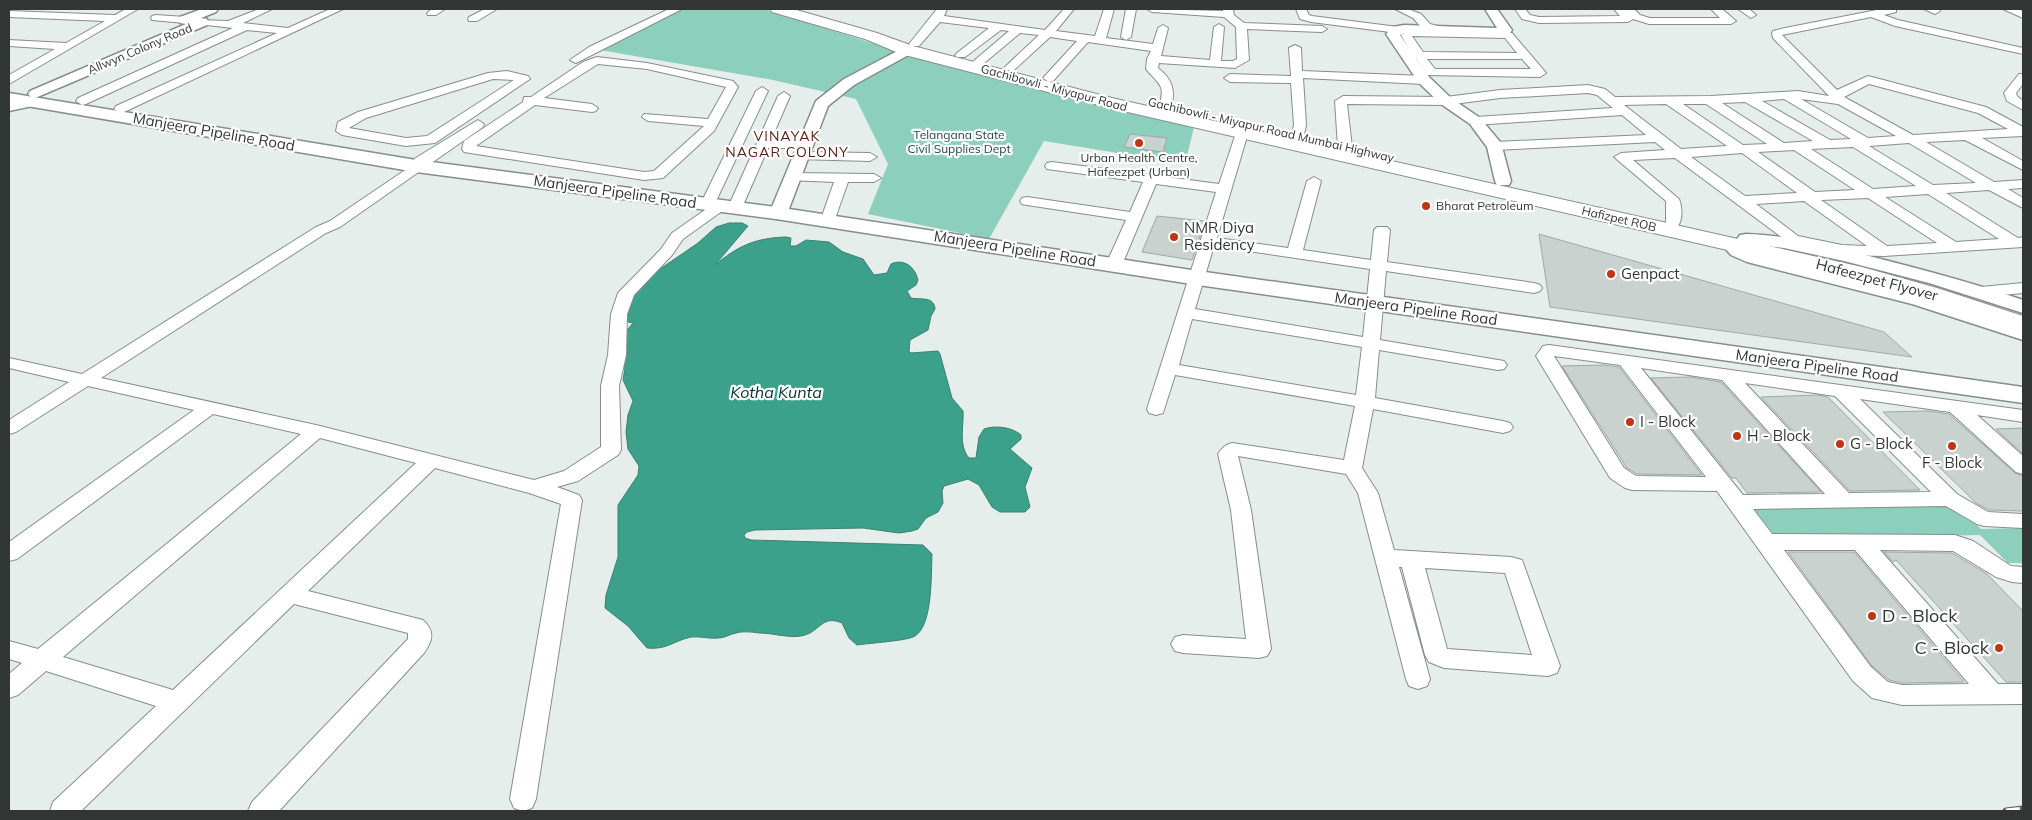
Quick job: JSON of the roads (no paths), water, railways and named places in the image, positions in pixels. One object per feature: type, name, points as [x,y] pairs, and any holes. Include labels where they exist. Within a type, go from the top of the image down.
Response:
[{"type":"main road","points":[[777,9],[859,30]]},
{"type":"main road","name":"Gachibowli - Miyapur Road Mumbai Highway","points":[[799,9],[911,47],[1010,68],[1165,107],[1345,147],[1506,187],[1673,223],[1747,243]]},
{"type":"main road","name":"Gachibowli - Miyapur Road","points":[[972,61],[1110,104],[1506,187]]},
{"type":"main road","name":"Manjeera Pipeline Road","points":[[9,90],[33,98],[423,161],[779,211],[1374,300],[1838,373],[2023,394]]},
{"type":"main road","name":"Manjeera Pipeline Road","points":[[9,98],[82,101],[168,120]]},
{"type":"main road","name":"Manjeera Pipeline Road","points":[[578,184],[650,182],[722,203]]},
{"type":"main road","name":"Hafizpet ROB","points":[[1506,187],[1747,243]]},
{"type":"main road","name":"Manjeera Pipeline Road","points":[[779,211],[986,238],[1198,275]]},
{"type":"main road","name":"Hafeezpet Flyover","points":[[1747,243],[1884,271],[1977,298],[2023,314]]},
{"type":"main road","name":"Hafeezpet Flyover","points":[[1747,243],[1891,282],[1988,311],[2023,324]]},
{"type":"main road","name":"Manjeera Pipeline Road","points":[[1838,373],[2023,384]]},
{"type":"street","points":[[47,16],[60,9]]},
{"type":"street","points":[[9,80],[133,9]]},
{"type":"street","name":"Allwyn Colony Road","points":[[185,20],[212,9]]},
{"type":"street","points":[[230,25],[267,9]]},
{"type":"street","points":[[120,109],[338,9]]},
{"type":"street","points":[[473,19],[492,9]]},
{"type":"street","points":[[9,428],[321,230],[335,224],[423,161],[593,49],[678,9]]},
{"type":"street","points":[[1010,68],[1048,33],[1069,9]]},
{"type":"street","points":[[1097,40],[1100,39],[1109,9]]},
{"type":"street","points":[[1126,37],[1131,9]]},
{"type":"street","points":[[779,211],[821,104],[826,98],[911,47],[938,12],[998,27],[1097,40],[1155,54],[1215,64],[1235,65],[1243,60],[1241,26],[1228,11],[1152,9]]},
{"type":"street","points":[[1301,9],[1304,17],[1400,33],[1505,30],[1491,9]]},
{"type":"street","points":[[1400,9],[1417,16],[1426,26],[1448,32],[1508,35],[1540,74],[1431,73],[1413,55]]},
{"type":"street","points":[[1520,9],[1526,17],[1540,20],[1628,20],[1619,9]]},
{"type":"street","points":[[1628,9],[1636,17],[1649,21],[1732,21],[1716,9]]},
{"type":"street","points":[[2008,9],[2023,15]]},
{"type":"street","points":[[1876,11],[1895,23],[2023,51]]},
{"type":"street","points":[[2023,43],[1876,11],[1778,33],[1777,36],[1838,99],[2023,204]]},
{"type":"street","points":[[9,14],[118,18]]},
{"type":"street","points":[[156,18],[185,20]]},
{"type":"street","name":"Allwyn Colony Road","points":[[185,20],[202,22]]},
{"type":"street","points":[[202,22],[290,31]]},
{"type":"street","name":"Allwyn Colony Road","points":[[9,107],[202,22]]},
{"type":"street","points":[[1241,26],[1333,29],[1340,23]]},
{"type":"street","points":[[82,101],[247,26]]},
{"type":"street","points":[[1215,64],[1219,26]]},
{"type":"street","points":[[972,61],[998,27]]},
{"type":"street","points":[[1164,28],[1152,69],[1167,82],[1169,95],[1165,107]]},
{"type":"street","points":[[972,61],[1018,30]]},
{"type":"street","points":[[1448,32],[1470,56],[1482,74]]},
{"type":"street","points":[[1400,33],[1413,55],[1424,80],[1446,101],[1475,121],[1494,146],[1506,187]]},
{"type":"street","points":[[1049,78],[1085,39]]},
{"type":"street","points":[[9,43],[68,46]]},
{"type":"street","points":[[1295,48],[1300,125],[1298,136]]},
{"type":"street","points":[[1413,55],[1527,56]]},
{"type":"street","points":[[603,60],[647,66],[730,84],[732,87],[713,123],[650,182],[644,176],[469,148],[469,144],[587,64],[603,60]]},
{"type":"street","points":[[500,96],[524,79],[507,75],[492,76],[362,115],[342,125],[342,131],[406,142],[425,142],[500,96],[592,108]]},
{"type":"street","points":[[1230,78],[1297,77],[1424,80]]},
{"type":"street","points":[[2023,77],[2010,93],[2011,98],[2023,106]]},
{"type":"street","points":[[1382,78],[1396,102]]},
{"type":"street","points":[[1612,101],[1710,100],[1787,96],[1838,99],[1868,80],[1982,110],[2023,132]]},
{"type":"street","points":[[1345,147],[1341,101],[1348,99],[1396,102],[1446,101],[1527,92],[1588,89],[1601,92],[1677,153],[1794,239],[1842,250],[1884,251],[2021,244]]},
{"type":"street","points":[[1692,89],[1781,147]]},
{"type":"street","points":[[722,203],[762,91]]},
{"type":"street","points":[[1527,92],[1584,142]]},
{"type":"street","points":[[534,487],[571,476],[611,450],[610,386],[617,355],[619,314],[626,293],[667,252],[676,236],[722,203],[763,144],[784,96]]},
{"type":"street","points":[[1787,96],[1861,142],[1931,189],[2021,244]]},
{"type":"street","points":[[1748,98],[1826,144]]},
{"type":"street","points":[[1670,101],[1742,149],[1884,251]]},
{"type":"street","points":[[1475,121],[1623,111]]},
{"type":"street","points":[[648,117],[713,123]]},
{"type":"street","points":[[1673,223],[1674,204],[1672,199],[1621,157],[2023,132]]},
{"type":"street","points":[[1156,409],[1242,133]]},
{"type":"street","points":[[1968,136],[2023,166]]},
{"type":"street","points":[[1494,146],[1658,138]]},
{"type":"street","points":[[763,144],[870,157]]},
{"type":"street","points":[[1798,146],[1954,247]]},
{"type":"street","points":[[1052,166],[1224,189]]},
{"type":"street","points":[[793,177],[874,178]]},
{"type":"street","points":[[828,216],[842,178]]},
{"type":"street","points":[[1116,260],[1151,179]]},
{"type":"street","points":[[1294,254],[1314,181]]},
{"type":"street","points":[[1742,201],[2023,184]]},
{"type":"street","points":[[1027,202],[1135,217]]},
{"type":"street","points":[[1382,230],[1365,402],[1352,468],[1368,493],[1418,679]]},
{"type":"street","points":[[2023,307],[1980,292],[1904,270],[1778,240],[1747,243],[1738,251],[1754,258],[1919,300],[2023,334]]},
{"type":"street","points":[[1208,241],[1534,288]]},
{"type":"street","points":[[1980,292],[2023,288]]},
{"type":"street","points":[[1187,313],[1498,365]]},
{"type":"street","points":[[1722,484],[1632,483],[1617,473],[1545,356],[1548,350],[1727,374],[1838,373],[1956,407],[2023,416]]},
{"type":"street","points":[[1625,360],[1737,502],[1862,674],[1881,691],[1902,695],[2023,694]]},
{"type":"street","points":[[9,363],[316,431],[534,487],[572,500],[523,799]]},
{"type":"street","points":[[1169,368],[1503,427]]},
{"type":"street","points":[[1838,373],[1950,500],[1984,519],[2023,521]]},
{"type":"street","points":[[1727,374],[1844,501]]},
{"type":"street","points":[[1956,407],[2023,467]]},
{"type":"street","points":[[9,553],[209,408]]},
{"type":"street","points":[[9,688],[316,431]]},
{"type":"street","points":[[1183,644],[1259,649],[1241,510],[1228,454],[1232,449],[1352,468]]},
{"type":"street","points":[[64,811],[431,460]]},
{"type":"street","points":[[1737,502],[1950,500]]},
{"type":"street","points":[[1766,542],[1955,543],[1968,547],[1998,570],[2019,580]]},
{"type":"street","points":[[1861,543],[1992,694]]},
{"type":"street","points":[[1388,567],[1514,566],[1548,666],[1444,658],[1437,655],[1413,568]]},
{"type":"street","points":[[262,811],[421,639],[420,631],[415,626],[291,595]]},
{"type":"street","points":[[9,650],[177,702]]},
{"type":"water","name":"Kotha Kunta","points":[[729,223],[742,223],[748,226],[715,265],[731,253],[748,244],[765,239],[786,237],[791,238],[790,246],[796,246],[806,240],[829,242],[843,252],[863,259],[874,275],[887,273],[891,264],[896,262],[908,265],[917,275],[918,280],[916,285],[907,291],[911,298],[930,300],[935,309],[931,316],[928,330],[910,340],[909,351],[911,353],[938,351],[940,354],[952,398],[963,411],[962,435],[964,447],[969,458],[976,458],[979,437],[984,429],[993,427],[1003,428],[1013,430],[1021,435],[1021,439],[1010,449],[1032,468],[1025,487],[1030,507],[1025,512],[1000,512],[992,507],[979,485],[968,479],[944,486],[942,491],[943,503],[938,512],[926,518],[918,529],[912,531],[899,533],[863,528],[755,530],[744,535],[745,538],[751,540],[923,545],[932,554],[930,598],[921,630],[911,638],[857,645],[849,638],[842,623],[829,621],[801,636],[742,632],[721,638],[691,637],[660,648],[647,648],[628,626],[605,608],[606,595],[618,557],[618,505],[638,475],[639,466],[628,449],[626,432],[628,415],[633,401],[623,380],[625,368],[623,363],[623,335],[633,323],[624,321],[620,312],[644,280],[698,243],[716,227]]},
{"type":"railway","points":[[2006,811],[2023,809]]},
{"type":"place","name":"Urban Health Centre, Hafeezpet (Urban)","points":[[1139,143]]},
{"type":"place","name":"Bharat Petroleum","points":[[1426,206]]},
{"type":"place","name":"NMR Diya Residency","points":[[1174,237]]},
{"type":"place","name":"Genpact","points":[[1611,274]]},
{"type":"place","name":"I - Block","points":[[1630,422]]},
{"type":"place","name":"H - Block","points":[[1737,436]]},
{"type":"place","name":"G - Block","points":[[1840,444]]},
{"type":"place","name":"F - Block","points":[[1952,446]]},
{"type":"place","name":"D - Block","points":[[1872,616]]},
{"type":"place","name":"C - Block","points":[[1999,648]]},
{"type":"district","name":"VINAYAK NAGAR COLONY","points":[[787,144]]},
{"type":"park label","name":"Telangana State Civil Supplies Dept","points":[[959,142]]}]
